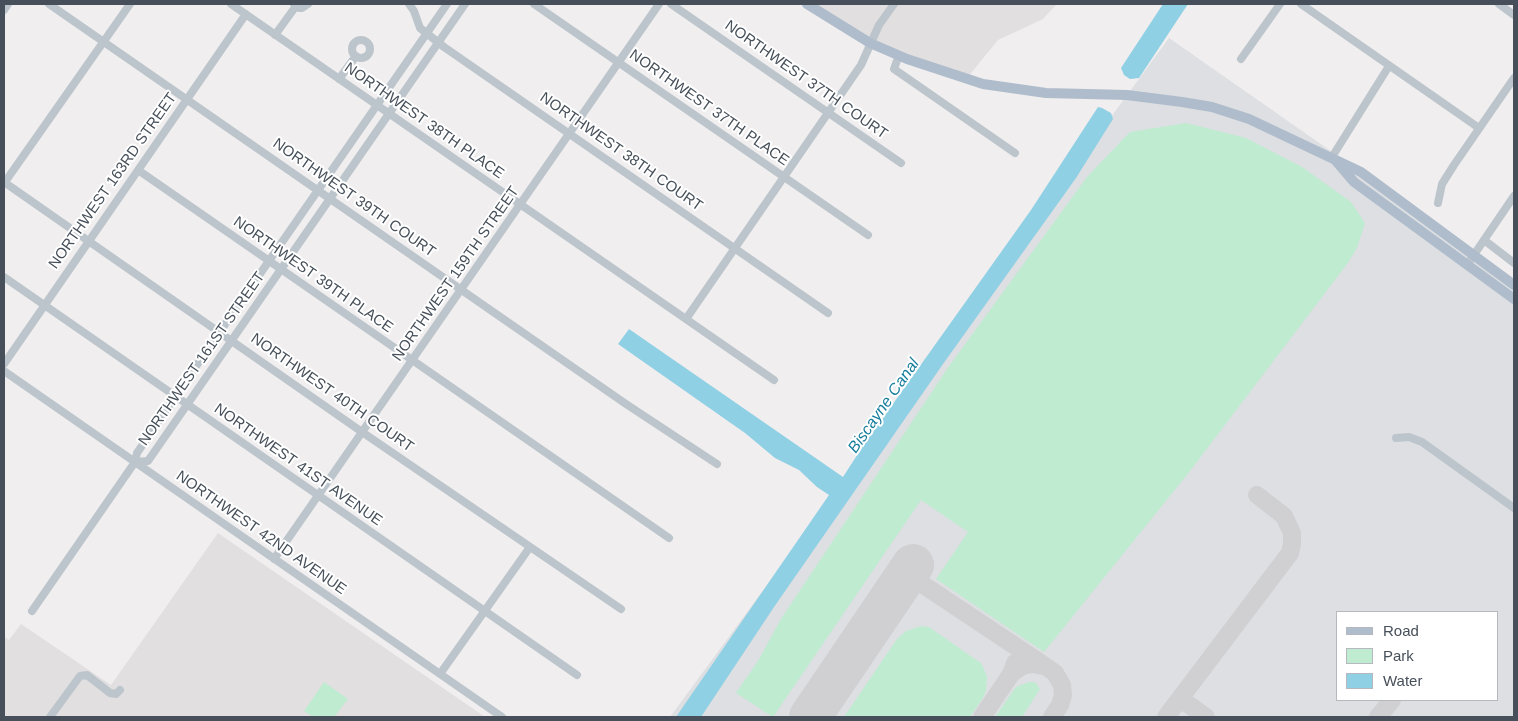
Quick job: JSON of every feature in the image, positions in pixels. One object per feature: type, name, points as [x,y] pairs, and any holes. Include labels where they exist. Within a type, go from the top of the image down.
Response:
[{"type":"main road","points":[[807,4],[870,43],[983,84],[1046,93],[1127,96],[1212,107],[1249,118],[1361,172],[1514,285]]},
{"type":"main road","points":[[1332,157],[1354,182],[1514,300]]},
{"type":"street","points":[[4,10],[8,4]]},
{"type":"street","name":"NORTHWEST 39TH COURT","points":[[49,4],[626,404],[717,464]]},
{"type":"street","points":[[4,182],[130,4]]},
{"type":"street","name":"NORTHWEST 38TH PLACE","points":[[231,4],[774,380]]},
{"type":"street","points":[[275,35],[295,5],[302,8],[308,4]]},
{"type":"street","name":"NORTHWEST 38TH COURT","points":[[409,4],[420,28],[438,42],[828,313]]},
{"type":"street","name":"NORTHWEST 161ST STREET","points":[[447,4],[175,396],[137,453],[135,462],[148,460],[465,4]]},
{"type":"street","name":"NORTHWEST 37TH PLACE","points":[[534,4],[868,236]]},
{"type":"street","name":"NORTHWEST 159TH STREET","points":[[274,559],[659,4]]},
{"type":"street","name":"NORTHWEST 37TH COURT","points":[[671,4],[901,162]]},
{"type":"street","points":[[686,319],[785,178],[861,65],[879,25],[894,4]]},
{"type":"street","points":[[1241,59],[1280,4]]},
{"type":"street","points":[[1301,4],[1479,128]]},
{"type":"street","points":[[1498,4],[1514,15]]},
{"type":"street","name":"NORTHWEST 163RD STREET","points":[[4,364],[246,14]]},
{"type":"street","points":[[899,55],[894,69],[1015,153]]},
{"type":"street","points":[[339,79],[356,56]]},
{"type":"street","points":[[1332,157],[1389,66]]},
{"type":"street","points":[[1438,203],[1442,184],[1514,78]]},
{"type":"street","name":"NORTHWEST 39TH PLACE","points":[[138,170],[669,538]]},
{"type":"street","name":"NORTHWEST 40TH COURT","points":[[4,182],[362,432],[621,609]]},
{"type":"street","points":[[1467,265],[1514,196]]},
{"type":"street","points":[[1484,240],[1514,264]]},
{"type":"street","name":"NORTHWEST 41ST AVENUE","points":[[4,276],[577,675]]},
{"type":"street","name":"NORTHWEST 42ND AVENUE","points":[[4,371],[502,717]]},
{"type":"street","points":[[1396,438],[1409,437],[1422,442],[1514,508]]},
{"type":"street","points":[[32,611],[135,462]]},
{"type":"street","points":[[440,674],[530,547]]},
{"type":"street","points":[[50,717],[80,676],[87,675],[110,693],[116,694],[120,690]]},
{"type":"shaded area","points":[[807,4],[1057,4],[1043,19],[998,40],[967,78],[907,59]]},
{"type":"shaded area","points":[[1169,38],[1514,279],[1514,717],[670,717]]},
{"type":"shaded area","points":[[218,533],[485,717],[4,717],[4,637],[9,640],[21,624],[111,685]]},
{"type":"green space","points":[[1186,123],[1246,138],[1302,167],[1351,202],[1365,223],[1357,248],[1347,264],[1190,471],[1044,652],[936,579],[968,532],[921,500],[773,717],[736,693],[758,661],[781,619],[947,369],[1087,177],[1130,132]]},
{"type":"green space","points":[[921,626],[929,627],[981,663],[987,677],[986,690],[970,717],[844,717],[897,639],[906,631]]},
{"type":"green space","points":[[324,682],[348,699],[334,717],[313,717],[304,711]]},
{"type":"green space","points":[[1029,682],[1035,682],[1040,689],[1022,717],[995,717],[1016,687]]},
{"type":"water","points":[[1163,4],[1188,4],[1139,78],[1130,79],[1124,75],[1121,68]]},
{"type":"water","points":[[1098,107],[1111,113],[1113,119],[1076,178],[943,364],[774,607],[701,717],[676,717],[829,495],[817,487],[799,470],[775,458],[745,433],[618,344],[629,329],[843,477],[1031,210]]},
{"type":"taxiway","points":[[1166,717],[1290,553],[1292,533],[1284,516],[1257,495]]},
{"type":"taxiway","points":[[907,574],[1045,666]]},
{"type":"taxiway","points":[[982,717],[1011,674],[1015,663]]},
{"type":"taxiway","points":[[1011,674],[1022,666],[1033,664],[1045,666],[1055,673],[1062,685],[1063,695],[1060,705],[1052,717]]},
{"type":"taxiway","points":[[1378,717],[1391,701]]},
{"type":"taxiway","points":[[1178,703],[1185,702],[1206,717]]},
{"type":"runway","points":[[810,717],[913,565]]},
{"type":"water label","name":"Biscayne Canal","points":[[884,406]]}]
